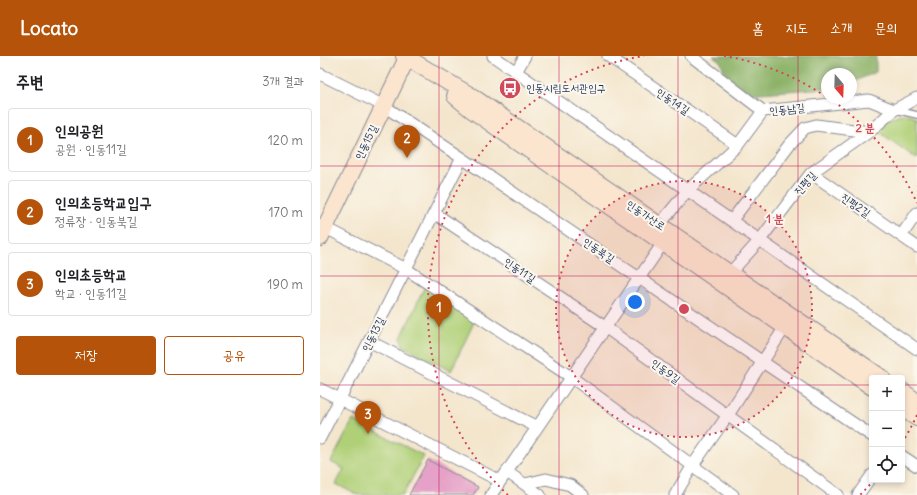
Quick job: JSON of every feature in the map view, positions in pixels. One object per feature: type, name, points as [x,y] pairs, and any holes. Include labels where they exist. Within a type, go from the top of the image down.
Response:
[{"type":"main road","name":"인동15길","points":[[322,230],[384,106],[406,56]]},
{"type":"main road","name":"인동가산로","points":[[406,56],[473,97],[660,224],[878,375]]},
{"type":"main road","name":"인동가산로","points":[[406,56],[472,110],[869,385]]},
{"type":"main road","points":[[905,393],[917,402]]},
{"type":"main road","points":[[905,410],[917,418]]},
{"type":"street","points":[[493,56],[917,349]]},
{"type":"street","points":[[516,72],[525,56]]},
{"type":"street","name":"인동14길","points":[[608,56],[738,145]]},
{"type":"street","points":[[691,56],[763,111]]},
{"type":"street","name":"인동북길","points":[[320,74],[384,106],[869,434]]},
{"type":"street","name":"진평길","points":[[730,273],[760,240],[811,174],[869,132],[894,110],[917,98]]},
{"type":"street","name":"인동남길","points":[[660,224],[688,190],[738,145],[763,111],[869,100],[894,110]]},
{"type":"street","name":"인동남길","points":[[732,220],[789,145],[805,128],[816,125],[869,132]]},
{"type":"street","name":"인동13길","points":[[320,438],[462,158]]},
{"type":"street","name":"진평2길","points":[[811,174],[917,247]]},
{"type":"street","name":"인동11길","points":[[434,213],[605,327]]},
{"type":"street","points":[[901,236],[917,213]]},
{"type":"street","points":[[322,230],[406,269],[571,377],[734,495]]},
{"type":"street","points":[[492,494],[638,277],[663,243]]},
{"type":"street","name":"인동9길","points":[[605,327],[838,495]]},
{"type":"street","points":[[675,495],[693,465],[728,415],[785,327]]},
{"type":"street","points":[[369,341],[537,427]]},
{"type":"street","points":[[320,389],[500,481]]},
{"type":"street","points":[[905,458],[917,466]]},
{"type":"street","points":[[507,472],[540,495]]},
{"type":"street","points":[[526,484],[546,479],[570,485],[583,495]]},
{"type":"street","points":[[858,495],[869,479]]},
{"type":"lane","points":[[894,110],[917,115]]},
{"type":"green space","points":[[713,56],[876,56],[876,72],[857,80],[857,68],[821,68],[821,88],[746,94],[726,75],[720,61]]},
{"type":"green space","points":[[905,114],[917,118],[917,159],[878,131],[886,120]]},
{"type":"green space","points":[[428,282],[477,316],[451,371],[403,346],[401,338]]},
{"type":"green space","points":[[353,420],[424,456],[403,495],[357,495],[336,484],[344,469],[331,462]]},
{"type":"building","points":[[428,460],[478,487],[473,495],[409,495]]},
{"type":"place","name":"인동시립도서관입구","points":[[510,88]]},
{"type":"place","name":"인의초등학교입구","points":[[407,158]]},
{"type":"place","name":"인의공원","points":[[439,327]]},
{"type":"place","name":"인의초등학교","points":[[368,434]]}]
